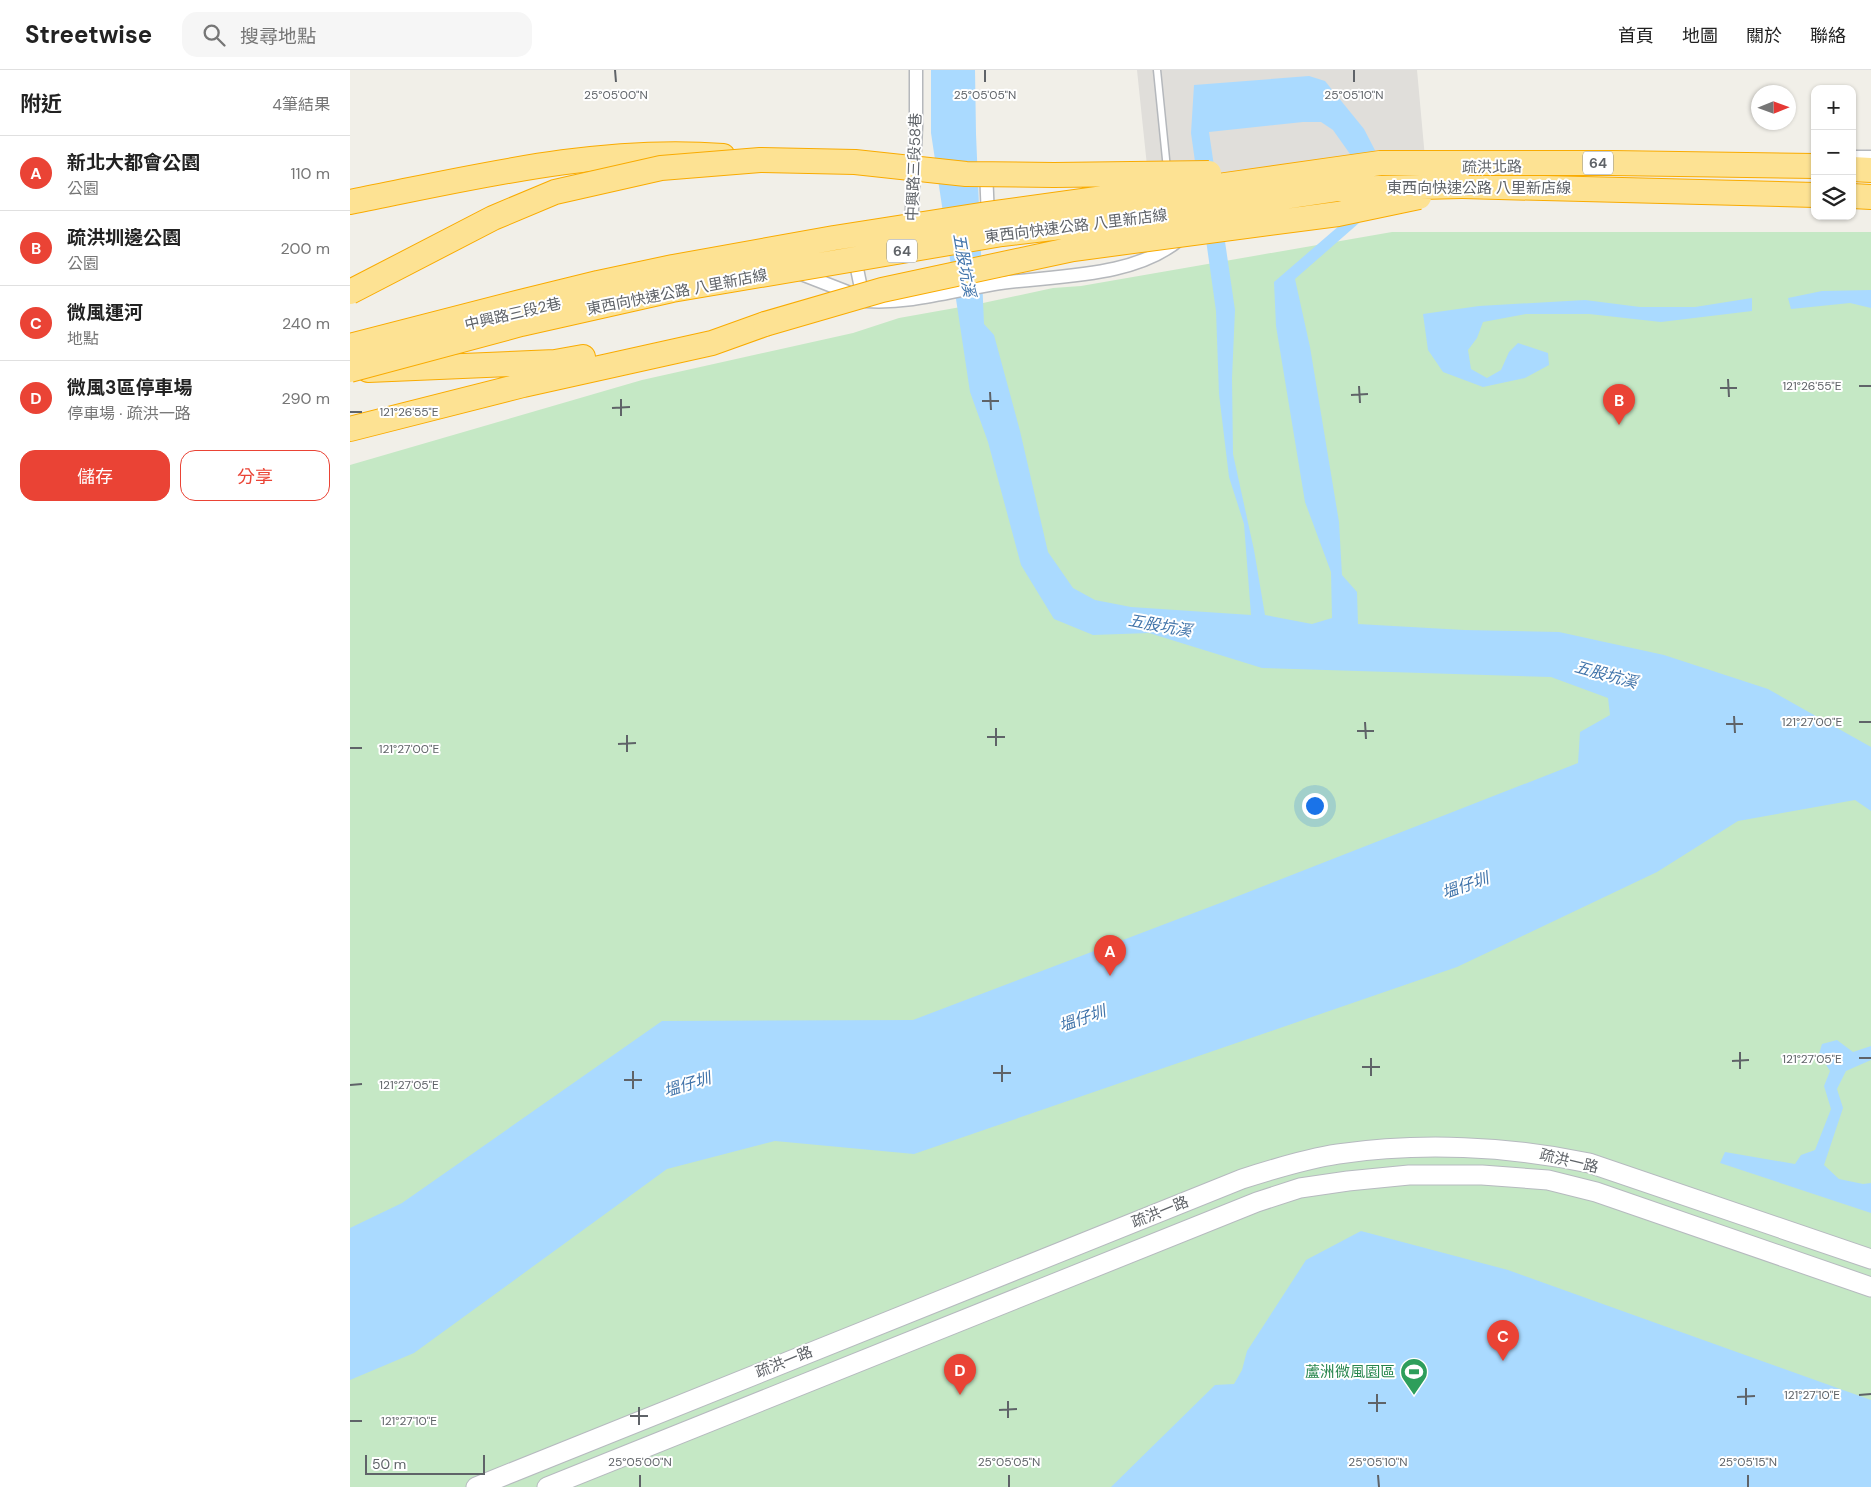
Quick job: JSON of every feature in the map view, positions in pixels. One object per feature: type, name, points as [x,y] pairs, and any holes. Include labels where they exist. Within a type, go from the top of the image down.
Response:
[{"type":"highway","points":[[350,202],[539,166],[643,154],[685,153],[760,160],[854,162],[966,174],[1189,174],[1380,164]]},
{"type":"highway","points":[[350,292],[493,218],[556,192],[661,168],[760,160]]},
{"type":"highway","name":"東西向快速公路 八里新店線","points":[[350,346],[598,283],[673,267],[834,238],[1097,199],[1204,188],[1380,164],[1612,162],[1811,166]]},
{"type":"highway","points":[[1856,169],[1871,170]]},
{"type":"highway","points":[[350,429],[523,385],[712,343],[765,324],[882,290],[1073,249],[1338,214],[1462,186]]},
{"type":"highway","name":"東西向快速公路 八里新店線","points":[[350,370],[520,324],[672,290],[1002,234],[1171,214],[1338,189],[1462,186],[1811,194]]},
{"type":"highway","points":[[1856,196],[1871,197]]},
{"type":"highway","points":[[350,370],[556,362],[765,324]]},
{"type":"street","name":"中興路三段58巷","points":[[761,258],[911,233],[916,128],[916,70]]},
{"type":"street","points":[[1856,157],[1871,157]]},
{"type":"street","name":"疏洪北路","points":[[986,168],[988,223],[1103,210],[1170,197],[1446,168],[1811,158]]},
{"type":"street","points":[[761,258],[863,298],[866,301],[910,300],[994,284],[1112,269],[1135,264],[1157,255],[1176,242],[1239,189]]},
{"type":"street","points":[[1170,197],[1176,242]]},
{"type":"street","points":[[1103,210],[1112,269]]},
{"type":"street","points":[[852,243],[863,298]]},
{"type":"street","name":"中興路三段2巷","points":[[350,333],[439,330],[474,324],[761,258]]},
{"type":"street","name":"疏洪一路","points":[[476,1487],[1242,1179],[1285,1166],[1337,1154],[1437,1148],[1519,1150],[1556,1156],[1589,1163],[1871,1259]]},
{"type":"street","name":"疏洪一路","points":[[547,1487],[1257,1202],[1300,1188],[1410,1175],[1473,1175],[1548,1180],[1596,1192],[1871,1286]]},
{"type":"lane","points":[[1157,70],[1170,197]]},
{"type":"shaded area","points":[[1137,70],[1417,70],[1425,158],[1149,185]]},
{"type":"green space","points":[[1392,232],[1871,232],[1871,1487],[350,1487],[350,465],[642,380],[853,333],[899,318],[1053,288],[1081,286]]},
{"type":"water","points":[[931,70],[975,70],[984,324],[994,335],[1020,431],[1048,552],[1073,588],[1095,600],[1131,607],[1251,615],[1244,524],[1229,477],[1219,394],[1216,311],[1191,133],[1194,85],[1309,76],[1325,81],[1364,129],[1380,160],[1384,179],[1375,209],[1295,279],[1310,347],[1339,522],[1342,575],[1357,592],[1358,624],[1464,630],[1559,632],[1664,655],[1768,689],[1871,747],[1871,811],[1855,800],[1738,821],[1657,872],[1457,967],[914,1154],[775,1141],[667,1169],[414,1353],[350,1380],[350,1228],[402,1203],[662,1021],[913,1020],[1228,900],[1578,763],[1580,732],[1610,715],[1608,698],[1551,677],[1262,668],[1149,633],[1093,635],[1054,619],[1021,565],[988,442],[970,392],[931,133]],"holes":[[[1303,122],[1321,122],[1333,130],[1362,171],[1362,206],[1274,282],[1276,326],[1305,502],[1331,572],[1332,618],[1312,624],[1265,615],[1254,550],[1233,454],[1232,378],[1235,310],[1209,132]]]},
{"type":"water","points":[[1871,290],[1871,308],[1850,303],[1791,309],[1788,298],[1822,291]]},
{"type":"water","points":[[1752,298],[1752,311],[1661,322],[1589,314],[1526,314],[1483,322],[1477,338],[1468,350],[1471,369],[1487,378],[1501,370],[1509,352],[1518,343],[1548,353],[1549,365],[1525,378],[1483,387],[1443,372],[1428,350],[1423,314],[1479,306],[1585,300],[1640,307],[1695,307]]},
{"type":"water","points":[[1837,1040],[1853,1052],[1871,1046],[1871,1060],[1846,1071],[1837,1089],[1843,1108],[1824,1165],[1839,1179],[1863,1184],[1871,1183],[1871,1213],[1720,1163],[1725,1152],[1795,1164],[1801,1155],[1815,1150],[1831,1109],[1824,1086],[1830,1071],[1819,1054],[1822,1044]]},
{"type":"water","points":[[1361,1231],[1508,1270],[1871,1400],[1871,1487],[1111,1487],[1215,1385],[1234,1384],[1242,1370],[1247,1351],[1306,1260]]},
{"type":"place","name":"疏洪圳邊公園","points":[[1619,425]]},
{"type":"place","name":"新北大都會公園","points":[[1110,976]]},
{"type":"place","name":"微風運河","points":[[1503,1361]]},
{"type":"place","name":"微風3區停車場","points":[[960,1395]]},
{"type":"place","name":"蘆洲微風園區","points":[[1414,1396]]},
{"type":"water label","name":"五股坑溪","points":[[965,265]]},
{"type":"water label","name":"五股坑溪","points":[[1160,625]]},
{"type":"water label","name":"五股坑溪","points":[[1606,674]]},
{"type":"water label","name":"塭仔圳","points":[[1465,885]]},
{"type":"water label","name":"塭仔圳","points":[[1082,1018]]},
{"type":"water label","name":"塭仔圳","points":[[687,1084]]}]
